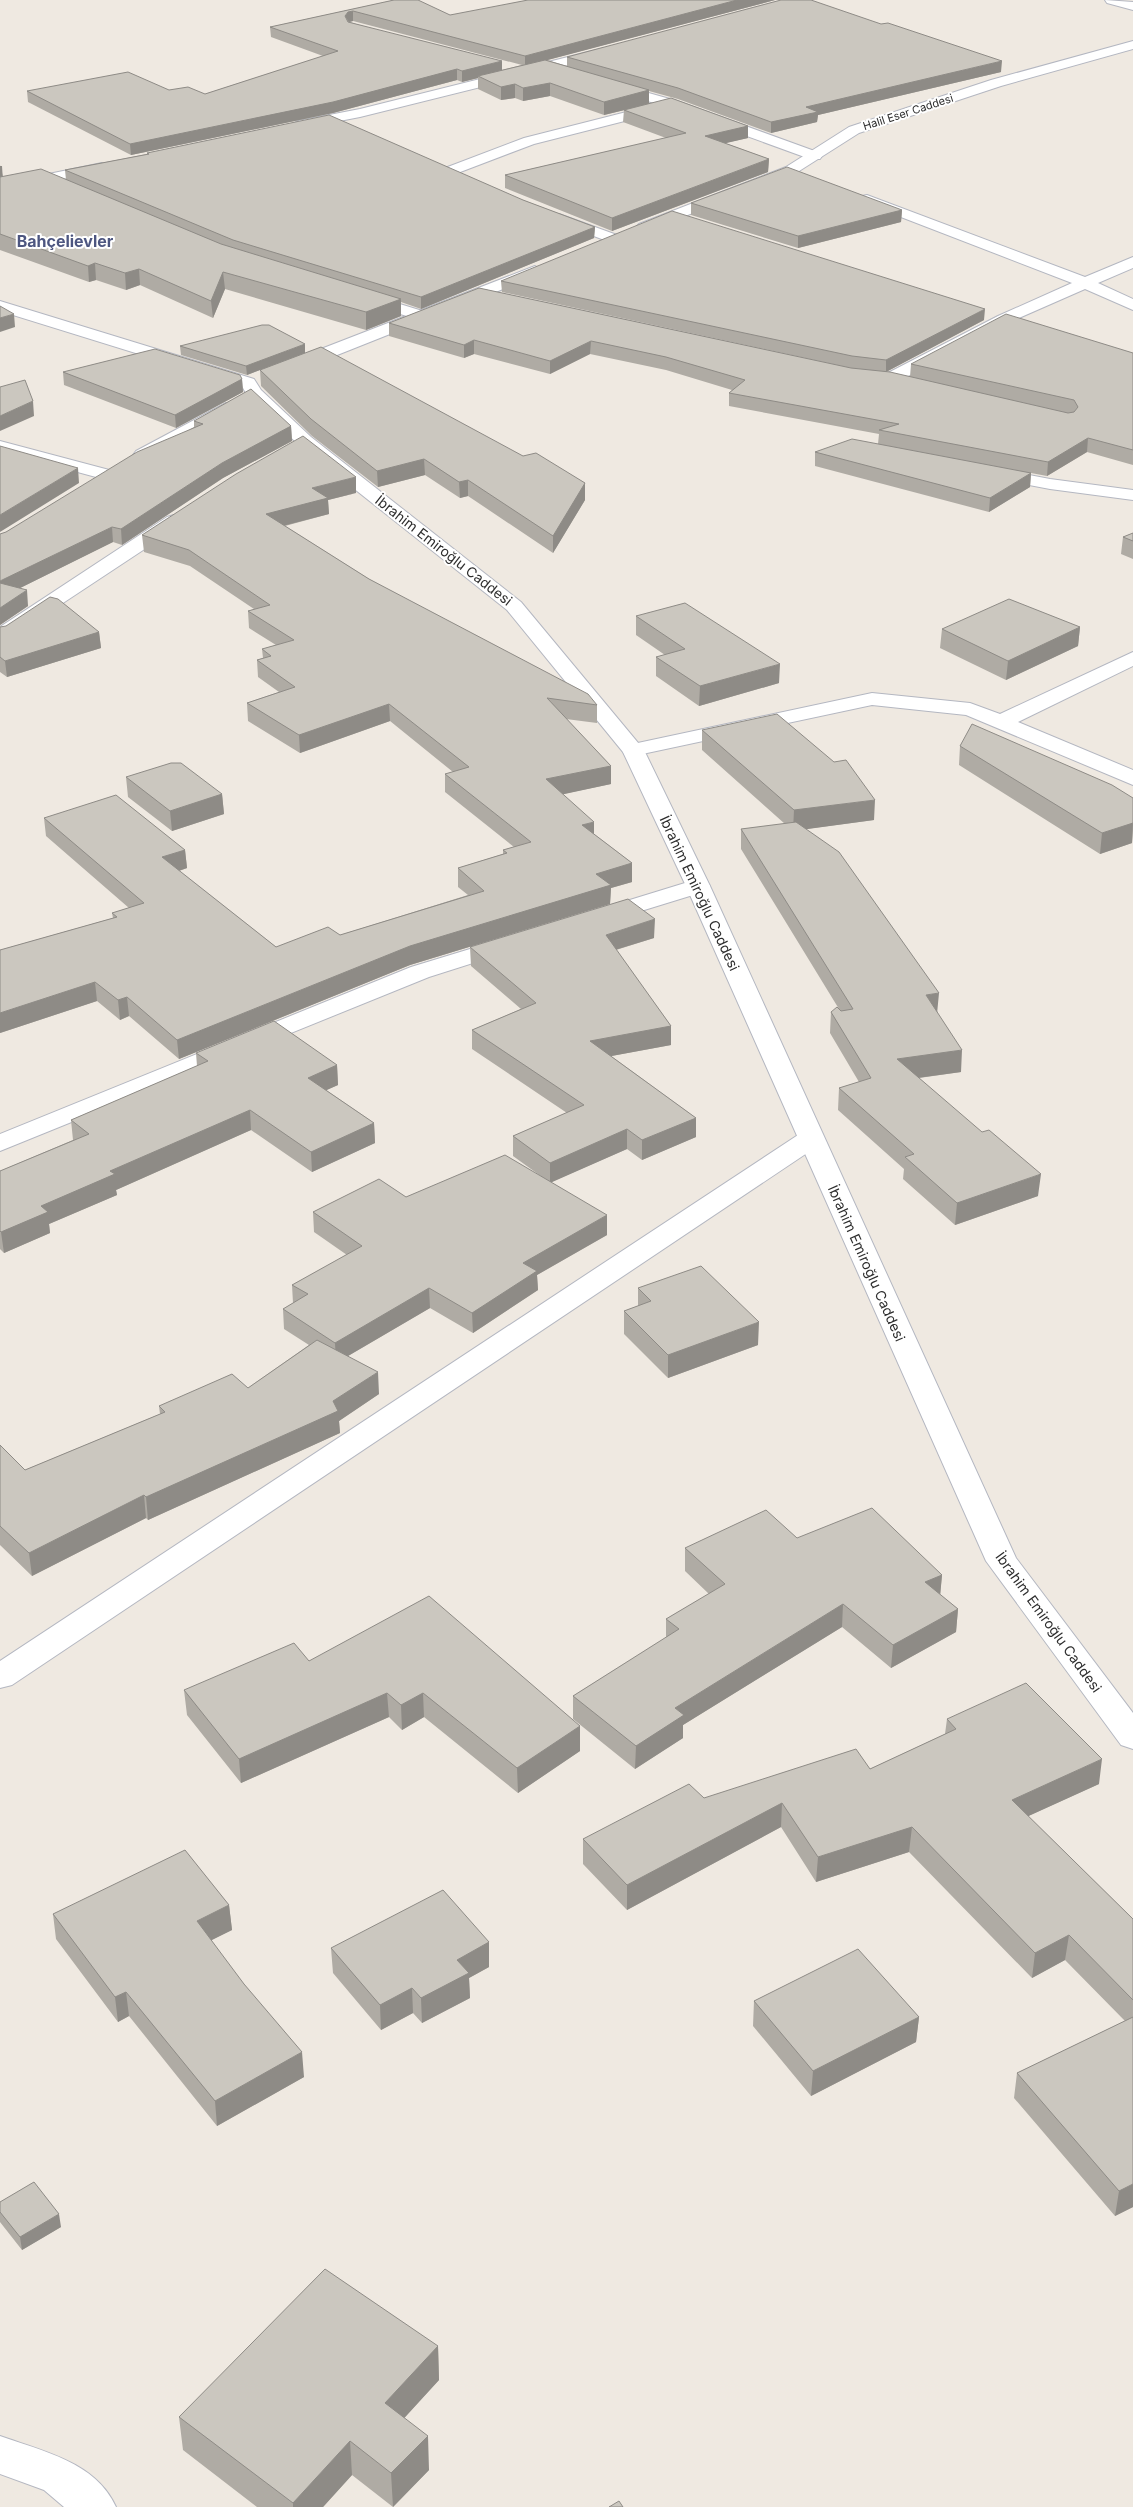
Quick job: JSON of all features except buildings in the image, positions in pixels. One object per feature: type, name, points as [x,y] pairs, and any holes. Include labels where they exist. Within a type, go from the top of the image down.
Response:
[{"type":"street","points":[[1111,0],[1133,6]]},
{"type":"street","name":"Halil Eser Caddesi","points":[[594,246],[791,170],[854,130],[996,83],[1133,46]]},
{"type":"street","points":[[283,129],[360,113],[616,50]]},
{"type":"street","points":[[497,64],[526,72]]},
{"type":"street","points":[[545,67],[572,75]]},
{"type":"street","points":[[599,83],[672,104],[815,156]]},
{"type":"street","points":[[450,171],[529,141],[672,104]]},
{"type":"street","points":[[330,118],[356,130]]},
{"type":"street","points":[[434,164],[468,179]]},
{"type":"street","points":[[0,188],[112,165]]},
{"type":"street","points":[[791,170],[809,177]]},
{"type":"street","points":[[45,180],[73,191]]},
{"type":"street","points":[[854,194],[1083,282],[1133,305]]},
{"type":"street","points":[[547,213],[612,238]]},
{"type":"street","points":[[674,216],[693,222]]},
{"type":"street","points":[[889,379],[1004,319],[1083,282],[1133,262]]},
{"type":"street","points":[[284,369],[479,294],[550,264]]},
{"type":"street","points":[[349,293],[423,316]]},
{"type":"street","points":[[479,294],[508,300]]},
{"type":"street","name":"İbrahim Emiroğlu Caddesi","points":[[0,306],[256,384],[297,446],[514,606],[633,750],[698,886],[810,1139],[1002,1561],[1133,1738]]},
{"type":"street","points":[[982,312],[1031,328]]},
{"type":"street","points":[[851,375],[889,379],[917,386]]},
{"type":"street","points":[[90,485],[256,384]]},
{"type":"street","points":[[1,447],[107,475]]},
{"type":"street","points":[[974,470],[1050,484],[1133,495]]},
{"type":"street","points":[[0,636],[191,510]]},
{"type":"street","points":[[1000,722],[1133,658]]},
{"type":"street","points":[[633,750],[872,699],[970,709],[1133,778]]},
{"type":"street","points":[[578,923],[698,886]]},
{"type":"street","points":[[0,1143],[420,972],[532,937]]},
{"type":"street","points":[[0,1677],[810,1139]]},
{"type":"street","points":[[0,2455],[59,2476],[95,2507]]},
{"type":"district","name":"Bahçelievler","points":[[65,241]]}]
